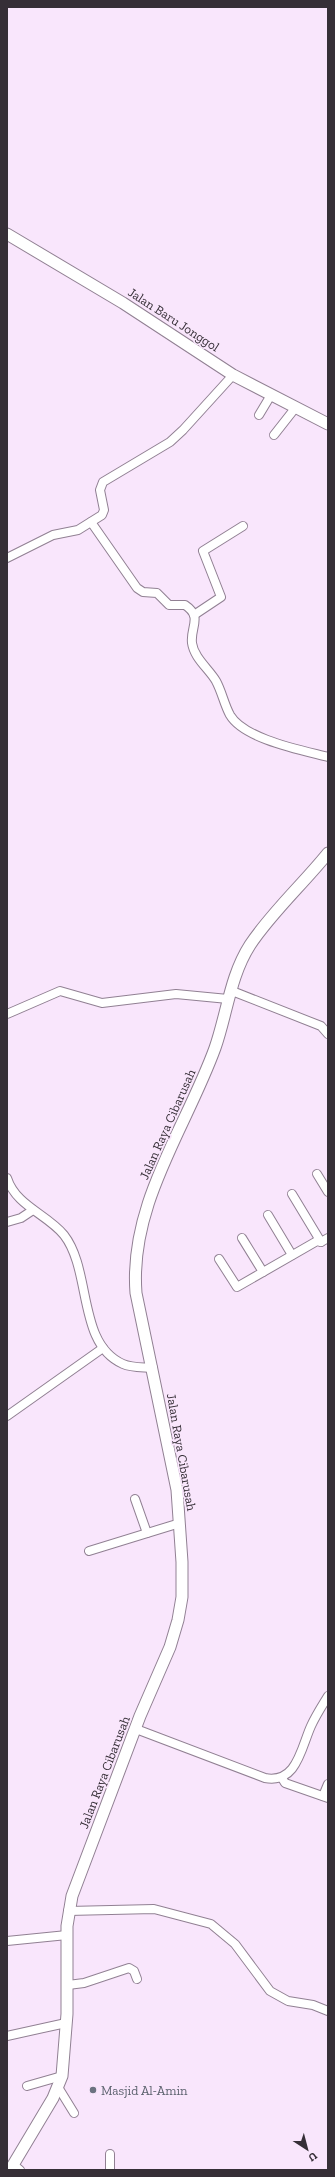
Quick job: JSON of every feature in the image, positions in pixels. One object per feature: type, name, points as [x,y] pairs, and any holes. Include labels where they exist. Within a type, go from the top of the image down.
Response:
[{"type":"main road","name":"Jalan Baru Jonggol","points":[[7,234],[117,300],[232,374],[328,424]]},
{"type":"main road","name":"Jalan Raya Cibarusah","points":[[15,2168],[58,2087],[62,2076],[68,1985],[68,1911],[76,1883],[136,1728],[170,1647],[178,1620],[183,1586],[177,1490],[153,1368],[136,1293],[135,1278],[140,1232],[156,1183],[215,1047],[230,995],[250,946],[328,853]]},
{"type":"street","points":[[7,558],[48,537],[78,530],[92,522],[104,512],[100,490],[103,482],[170,442],[198,414],[232,374]]},
{"type":"street","points":[[259,415],[271,395]]},
{"type":"street","points":[[274,435],[296,407]]},
{"type":"street","points":[[92,522],[137,588],[143,592],[157,593],[169,605],[185,605],[194,615],[196,620],[192,640],[194,650],[215,680],[230,716],[242,730],[256,737],[328,757]]},
{"type":"street","points":[[194,615],[222,597],[203,551],[243,526]]},
{"type":"street","points":[[7,1014],[60,991],[102,1003],[176,994],[230,995],[321,1026],[328,1034]]},
{"type":"street","points":[[317,1174],[328,1192]]},
{"type":"street","points":[[7,1178],[14,1193],[33,1210],[56,1227],[70,1245],[83,1284],[95,1334],[103,1348],[122,1364],[153,1368]]},
{"type":"street","points":[[219,1259],[237,1287],[317,1241],[325,1240],[292,1194]]},
{"type":"street","points":[[7,1222],[21,1218],[33,1210]]},
{"type":"street","points":[[268,1215],[292,1256]]},
{"type":"street","points":[[242,1238],[263,1272]]},
{"type":"street","points":[[7,1416],[103,1348]]},
{"type":"street","points":[[135,1499],[147,1532]]},
{"type":"street","points":[[89,1551],[180,1523]]},
{"type":"street","points":[[136,1728],[265,1778],[282,1778],[294,1768],[312,1724],[328,1696]]},
{"type":"street","points":[[282,1778],[285,1783],[326,1797],[328,1784]]},
{"type":"street","points":[[68,1911],[154,1909],[212,1924],[235,1944],[270,1991],[288,2000],[328,2011]]},
{"type":"street","points":[[7,1941],[67,1935]]},
{"type":"street","points":[[68,1985],[84,1983],[129,1968],[134,1970],[137,1979]]},
{"type":"street","points":[[7,2036],[66,2023]]},
{"type":"street","points":[[27,2086],[62,2076]]},
{"type":"street","points":[[58,2087],[74,2113]]},
{"type":"street","points":[[110,2154],[110,2170]]},
{"type":"place","name":"Masjid Al-Amin","points":[[93,2090]]}]
